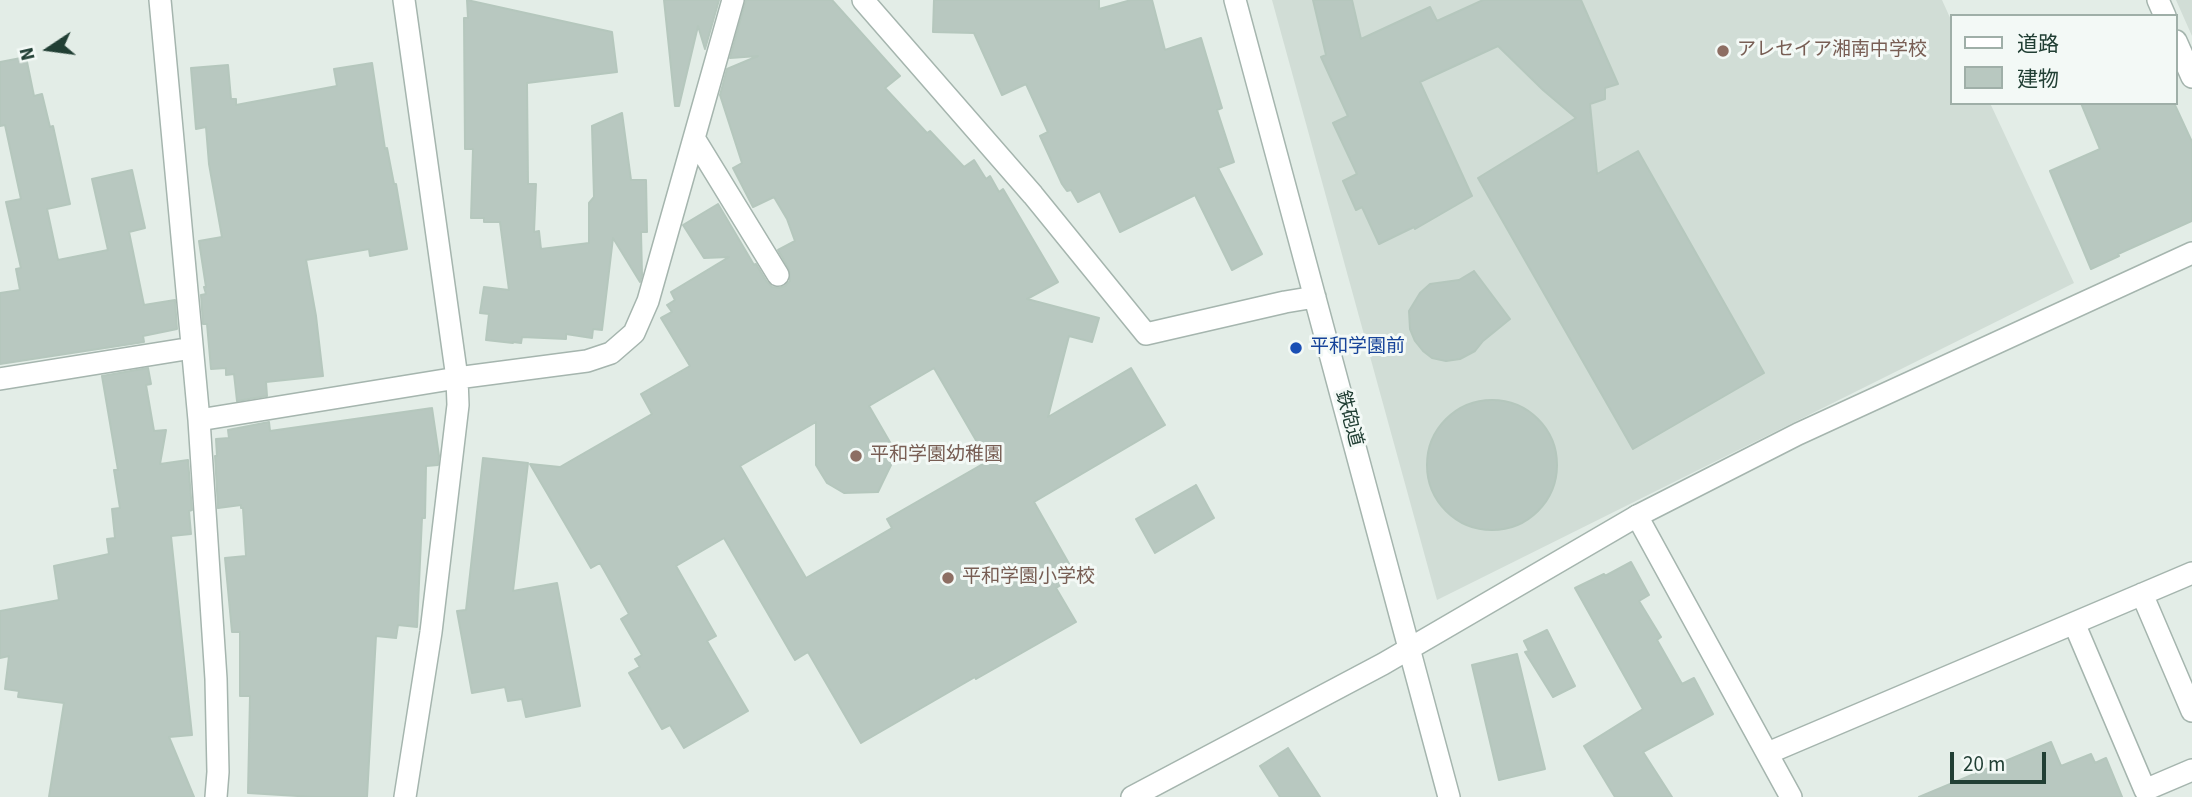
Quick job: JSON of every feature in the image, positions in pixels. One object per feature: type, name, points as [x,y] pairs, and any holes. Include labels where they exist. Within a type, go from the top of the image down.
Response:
[{"type":"street","points":[[160,0],[199,419],[216,679],[216,797]]},
{"type":"street","points":[[404,0],[457,378],[458,405],[432,618],[405,797]]},
{"type":"street","points":[[199,419],[587,360],[611,353],[634,332],[648,301],[733,0]]},
{"type":"street","points":[[863,0],[1033,195],[1146,334],[1315,297]]},
{"type":"street","name":"鉄砲道","points":[[1235,0],[1449,797]]},
{"type":"street","points":[[2178,46],[2192,77]]},
{"type":"street","points":[[694,138],[778,275]]},
{"type":"street","points":[[1132,797],[1410,650],[1637,516],[1798,434],[2192,253]]},
{"type":"street","points":[[0,379],[192,348]]},
{"type":"street","points":[[1637,516],[1791,797]]},
{"type":"street","points":[[1768,752],[2192,573]]},
{"type":"street","points":[[2142,594],[2192,711]]},
{"type":"street","points":[[2074,623],[2145,790],[2192,770]]},
{"type":"shaded area","points":[[1272,0],[1942,0],[1951,20],[1951,105],[1991,105],[2074,283],[1437,600]]},
{"type":"shaded area","points":[[2176,0],[2192,0],[2192,36]]},
{"type":"building","points":[[467,0],[612,32],[617,72],[527,83],[528,184],[536,184],[534,232],[539,231],[541,249],[589,243],[589,203],[594,197],[592,126],[622,113],[631,180],[646,180],[647,232],[641,232],[640,282],[613,238],[602,330],[593,329],[592,338],[566,334],[566,339],[522,337],[521,343],[486,340],[489,314],[480,313],[484,287],[509,290],[500,222],[484,222],[484,218],[471,218],[473,149],[465,149],[464,18],[468,18]]},
{"type":"building","points":[[664,0],[719,0],[705,49],[698,26],[679,106],[675,106]]},
{"type":"building","points":[[746,0],[832,0],[900,76],[885,88],[927,133],[930,131],[964,167],[974,160],[986,179],[990,176],[999,192],[1003,189],[1058,282],[1027,299],[1099,318],[1092,342],[1069,336],[1048,417],[1131,368],[1165,425],[1034,502],[1076,576],[1056,588],[1076,622],[861,743],[808,652],[795,660],[724,538],[676,566],[716,636],[707,641],[748,711],[684,748],[670,725],[662,729],[629,673],[640,667],[635,659],[642,655],[621,619],[629,614],[600,563],[591,568],[530,464],[560,467],[652,414],[641,394],[690,366],[661,318],[672,312],[667,305],[675,300],[671,292],[729,257],[704,258],[683,225],[718,204],[767,282],[772,287],[779,288],[790,281],[789,269],[778,250],[795,241],[787,219],[774,197],[753,207],[733,168],[742,163],[720,95],[727,69],[758,56],[730,58]],"holes":[[[934,368],[988,461],[887,519],[892,528],[806,578],[740,466],[816,422],[816,465],[827,483],[844,493],[878,492],[891,465],[891,444],[869,406]]]},
{"type":"building","points":[[934,0],[1099,0],[1099,9],[1131,0],[1152,0],[1165,50],[1201,38],[1222,108],[1217,110],[1234,162],[1218,168],[1262,254],[1232,270],[1195,195],[1120,232],[1100,191],[1078,202],[1071,190],[1067,191],[1062,184],[1040,136],[1048,132],[1026,84],[1002,95],[974,33],[933,32]]},
{"type":"building","points":[[1313,0],[1352,0],[1361,39],[1430,7],[1437,21],[1483,0],[1581,0],[1618,84],[1605,88],[1605,99],[1590,104],[1597,174],[1638,151],[1764,373],[1633,449],[1478,178],[1576,118],[1498,46],[1420,82],[1472,196],[1415,229],[1414,227],[1379,244],[1362,207],[1356,210],[1343,181],[1357,174],[1333,123],[1348,116],[1321,57],[1326,55]]},
{"type":"building","points":[[26,57],[34,96],[42,94],[50,127],[53,126],[70,204],[47,209],[58,260],[108,250],[92,179],[132,170],[145,228],[129,232],[144,305],[175,300],[177,329],[143,336],[144,342],[0,364],[0,293],[20,290],[16,269],[21,268],[6,202],[21,199],[5,125],[0,126],[0,62]]},
{"type":"building","points":[[372,63],[385,149],[387,148],[396,184],[407,249],[370,256],[369,249],[306,260],[323,376],[266,382],[267,396],[237,401],[234,374],[226,375],[226,368],[211,369],[207,324],[203,324],[201,295],[206,294],[206,287],[199,241],[222,237],[209,164],[206,127],[196,129],[191,68],[228,65],[231,99],[236,99],[236,105],[337,86],[334,69]]},
{"type":"building","points":[[2082,105],[2175,105],[2192,142],[2192,221],[2091,269],[2050,171],[2100,149]]},
{"type":"building","points":[[1474,271],[1510,319],[1475,351],[1460,359],[1446,361],[1432,358],[1415,341],[1410,329],[1409,311],[1420,293],[1430,284],[1459,280]]},
{"type":"building","points":[[148,368],[151,384],[146,385],[154,431],[166,430],[160,464],[188,460],[191,534],[171,536],[192,735],[169,737],[194,797],[49,797],[64,703],[18,697],[19,691],[5,689],[9,656],[0,658],[0,611],[59,600],[54,566],[109,554],[107,539],[115,538],[112,509],[120,508],[114,470],[118,470],[102,376]]},
{"type":"building","points":[[1492,400],[1517,405],[1538,419],[1552,440],[1557,465],[1552,490],[1538,511],[1517,525],[1492,530],[1467,525],[1446,511],[1432,490],[1427,465],[1432,440],[1446,419],[1467,405]]},
{"type":"building","points":[[432,408],[439,456],[438,465],[426,466],[417,627],[398,625],[396,638],[376,636],[367,797],[248,793],[250,696],[240,696],[240,632],[232,632],[225,558],[246,556],[243,508],[241,505],[218,508],[216,439],[229,438],[228,430],[269,422],[270,431]]},
{"type":"building","points":[[483,458],[528,463],[513,591],[557,583],[580,706],[526,717],[522,699],[508,701],[505,687],[472,693],[457,611],[466,610]]},
{"type":"building","points":[[1196,485],[1214,518],[1155,553],[1136,519]]},
{"type":"building","points":[[1631,562],[1649,595],[1639,601],[1661,637],[1657,640],[1682,684],[1694,678],[1713,714],[1643,752],[1672,797],[1615,797],[1584,746],[1643,709],[1575,588]]},
{"type":"building","points":[[1547,630],[1575,686],[1553,697],[1525,652],[1529,651],[1524,641]]},
{"type":"building","points":[[1517,654],[1545,769],[1499,780],[1472,665]]},
{"type":"building","points":[[2051,742],[2061,766],[2091,754],[2095,763],[2106,758],[2122,797],[1919,797]]},
{"type":"building","points":[[1288,748],[1320,797],[1280,797],[1260,766]]},
{"type":"place","name":"アレセイア湘南中学校","points":[[1723,51]]},
{"type":"place","name":"平和学園前","points":[[1296,348]]},
{"type":"place","name":"平和学園幼稚園","points":[[856,456]]},
{"type":"place","name":"平和学園小学校","points":[[948,578]]}]
